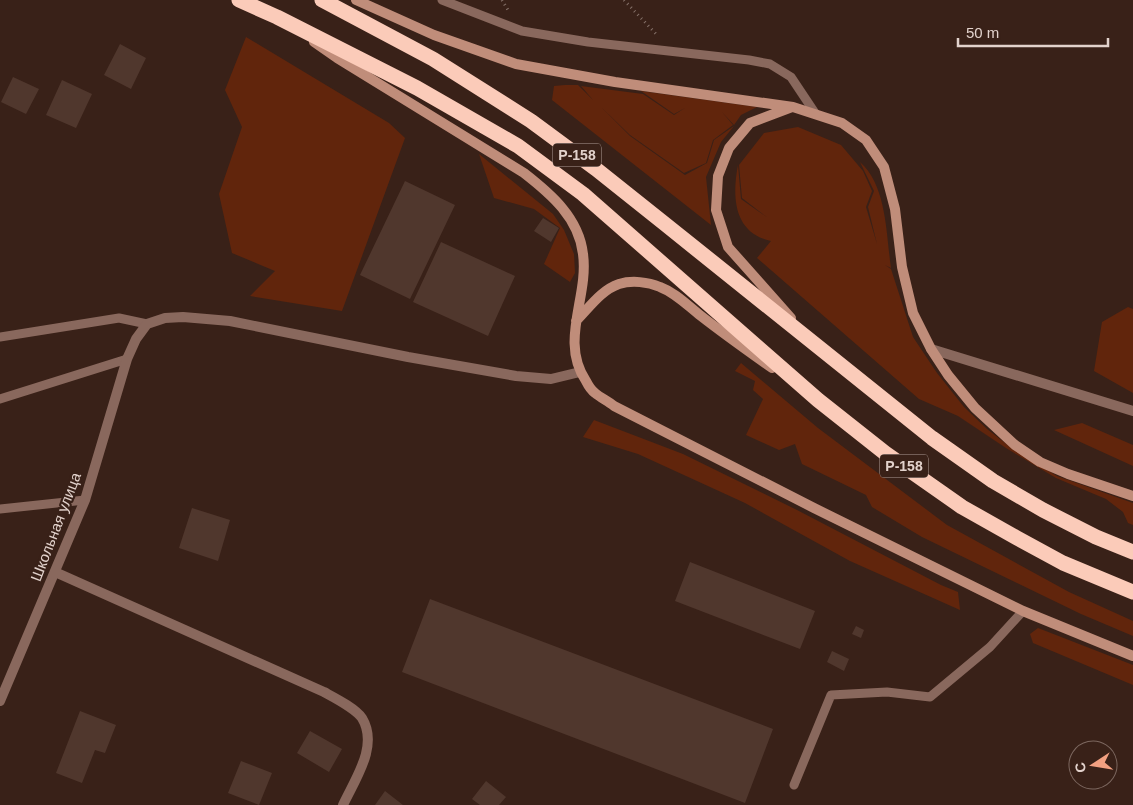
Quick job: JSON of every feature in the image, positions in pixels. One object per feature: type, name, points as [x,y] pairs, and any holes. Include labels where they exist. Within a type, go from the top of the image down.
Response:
[{"type":"highway","name":"Р-158","points":[[239,0],[277,17],[417,88],[518,146],[584,194],[818,400],[885,452],[962,507],[1063,563],[1133,592]]},
{"type":"highway","name":"Р-158","points":[[322,0],[432,59],[531,122],[596,169],[932,438],[993,481],[1043,510],[1096,537],[1133,552]]},
{"type":"street","points":[[356,0],[434,35],[516,64],[615,82],[794,107],[842,123],[866,140],[884,167],[895,209],[902,267],[913,313],[931,349],[948,375],[975,408],[1015,445],[1040,462],[1068,474],[1133,496]]},
{"type":"street","points":[[277,17],[337,58],[524,173],[549,192],[569,214],[579,238],[583,254],[584,279],[574,334],[574,352],[580,372],[593,392],[614,406],[814,508],[1023,611],[1133,656]]},
{"type":"street","points":[[794,107],[750,123],[729,148],[718,176],[716,210],[728,247],[811,340]]},
{"type":"street","points":[[576,321],[606,291],[619,284],[633,282],[655,285],[675,295],[738,344],[818,400]]},
{"type":"street","points":[[147,324],[164,318],[183,317],[230,321],[408,357],[516,376],[551,379],[580,372]]},
{"type":"street","name":"Школьная улица","points":[[0,701],[85,500],[127,359],[136,339],[147,324]]},
{"type":"street","points":[[931,349],[1133,411]]},
{"type":"street","points":[[55,572],[324,692],[345,704],[361,717],[369,737],[366,755],[343,805]]},
{"type":"lane","points":[[442,0],[522,32],[770,64],[790,77],[815,113]]},
{"type":"lane","points":[[0,337],[118,318],[147,324]]},
{"type":"lane","points":[[0,398],[127,359]]},
{"type":"lane","points":[[0,509],[85,500]]},
{"type":"lane","points":[[794,785],[832,695],[887,692],[930,698],[990,647],[1023,611]]},
{"type":"path","points":[[624,0],[656,35],[667,40],[679,52]]},
{"type":"shaded area","points":[[246,37],[389,123],[405,138],[342,311],[250,296],[275,271],[232,253],[219,194],[242,127],[225,90]]},
{"type":"shaded area","points":[[578,85],[593,100],[581,86],[643,94],[674,115],[685,108],[674,114],[641,91],[757,107],[741,115],[734,125],[722,112],[733,125],[713,140],[706,163],[684,173],[630,135],[601,107],[630,136],[685,175],[707,163],[714,140],[734,126],[721,142],[706,177],[711,225],[552,100],[554,86]]},
{"type":"shaded area","points":[[798,127],[841,145],[863,171],[872,191],[866,207],[877,244],[868,207],[874,191],[860,162],[869,172],[876,184],[884,211],[891,268],[885,265],[891,269],[913,337],[937,373],[964,407],[987,429],[1013,449],[1057,476],[1133,503],[1133,525],[1128,523],[1123,512],[1106,499],[1056,478],[958,416],[919,399],[757,258],[771,241],[758,237],[742,222],[738,212],[735,189],[738,165],[741,199],[768,218],[742,198],[739,165],[764,133]]},
{"type":"shaded area","points":[[479,154],[553,214],[564,230],[574,254],[575,273],[570,282],[544,264],[560,228],[534,209],[494,198]]},
{"type":"shaded area","points":[[1128,307],[1133,309],[1133,393],[1094,371],[1102,322]]},
{"type":"shaded area","points":[[741,363],[818,428],[947,525],[1069,592],[1133,621],[1133,636],[1081,614],[922,537],[872,507],[866,495],[802,464],[795,444],[779,450],[746,435],[763,399],[753,390],[755,381],[735,371]]},
{"type":"shaded area","points":[[594,420],[683,454],[958,592],[960,610],[850,561],[745,503],[638,454],[583,437]]},
{"type":"shaded area","points":[[1082,423],[1133,445],[1133,466],[1054,430]]},
{"type":"shaded area","points":[[1038,628],[1133,665],[1133,685],[1033,643],[1030,634]]},
{"type":"building","points":[[120,44],[146,58],[131,89],[104,75]]},
{"type":"building","points":[[13,77],[39,89],[26,114],[1,102]]},
{"type":"building","points":[[62,80],[92,94],[76,128],[46,115]]},
{"type":"building","points":[[405,181],[455,205],[410,299],[360,275]]},
{"type":"building","points":[[543,218],[559,228],[551,242],[534,231]]},
{"type":"building","points":[[441,242],[515,276],[488,336],[413,302]]},
{"type":"building","points":[[192,508],[230,520],[218,561],[179,548]]},
{"type":"building","points":[[690,562],[815,611],[800,649],[675,601]]},
{"type":"building","points":[[430,599],[773,729],[745,803],[402,672]]},
{"type":"building","points":[[856,626],[864,630],[861,638],[852,634]]},
{"type":"building","points":[[832,651],[849,659],[844,671],[827,662]]},
{"type":"building","points":[[80,711],[116,725],[105,753],[95,750],[82,783],[56,773]]},
{"type":"building","points":[[310,731],[342,749],[329,772],[297,753]]},
{"type":"building","points":[[241,761],[272,773],[259,805],[228,793]]},
{"type":"building","points":[[486,781],[506,797],[499,805],[480,805],[472,799]]},
{"type":"building","points":[[385,791],[403,805],[375,805]]}]
